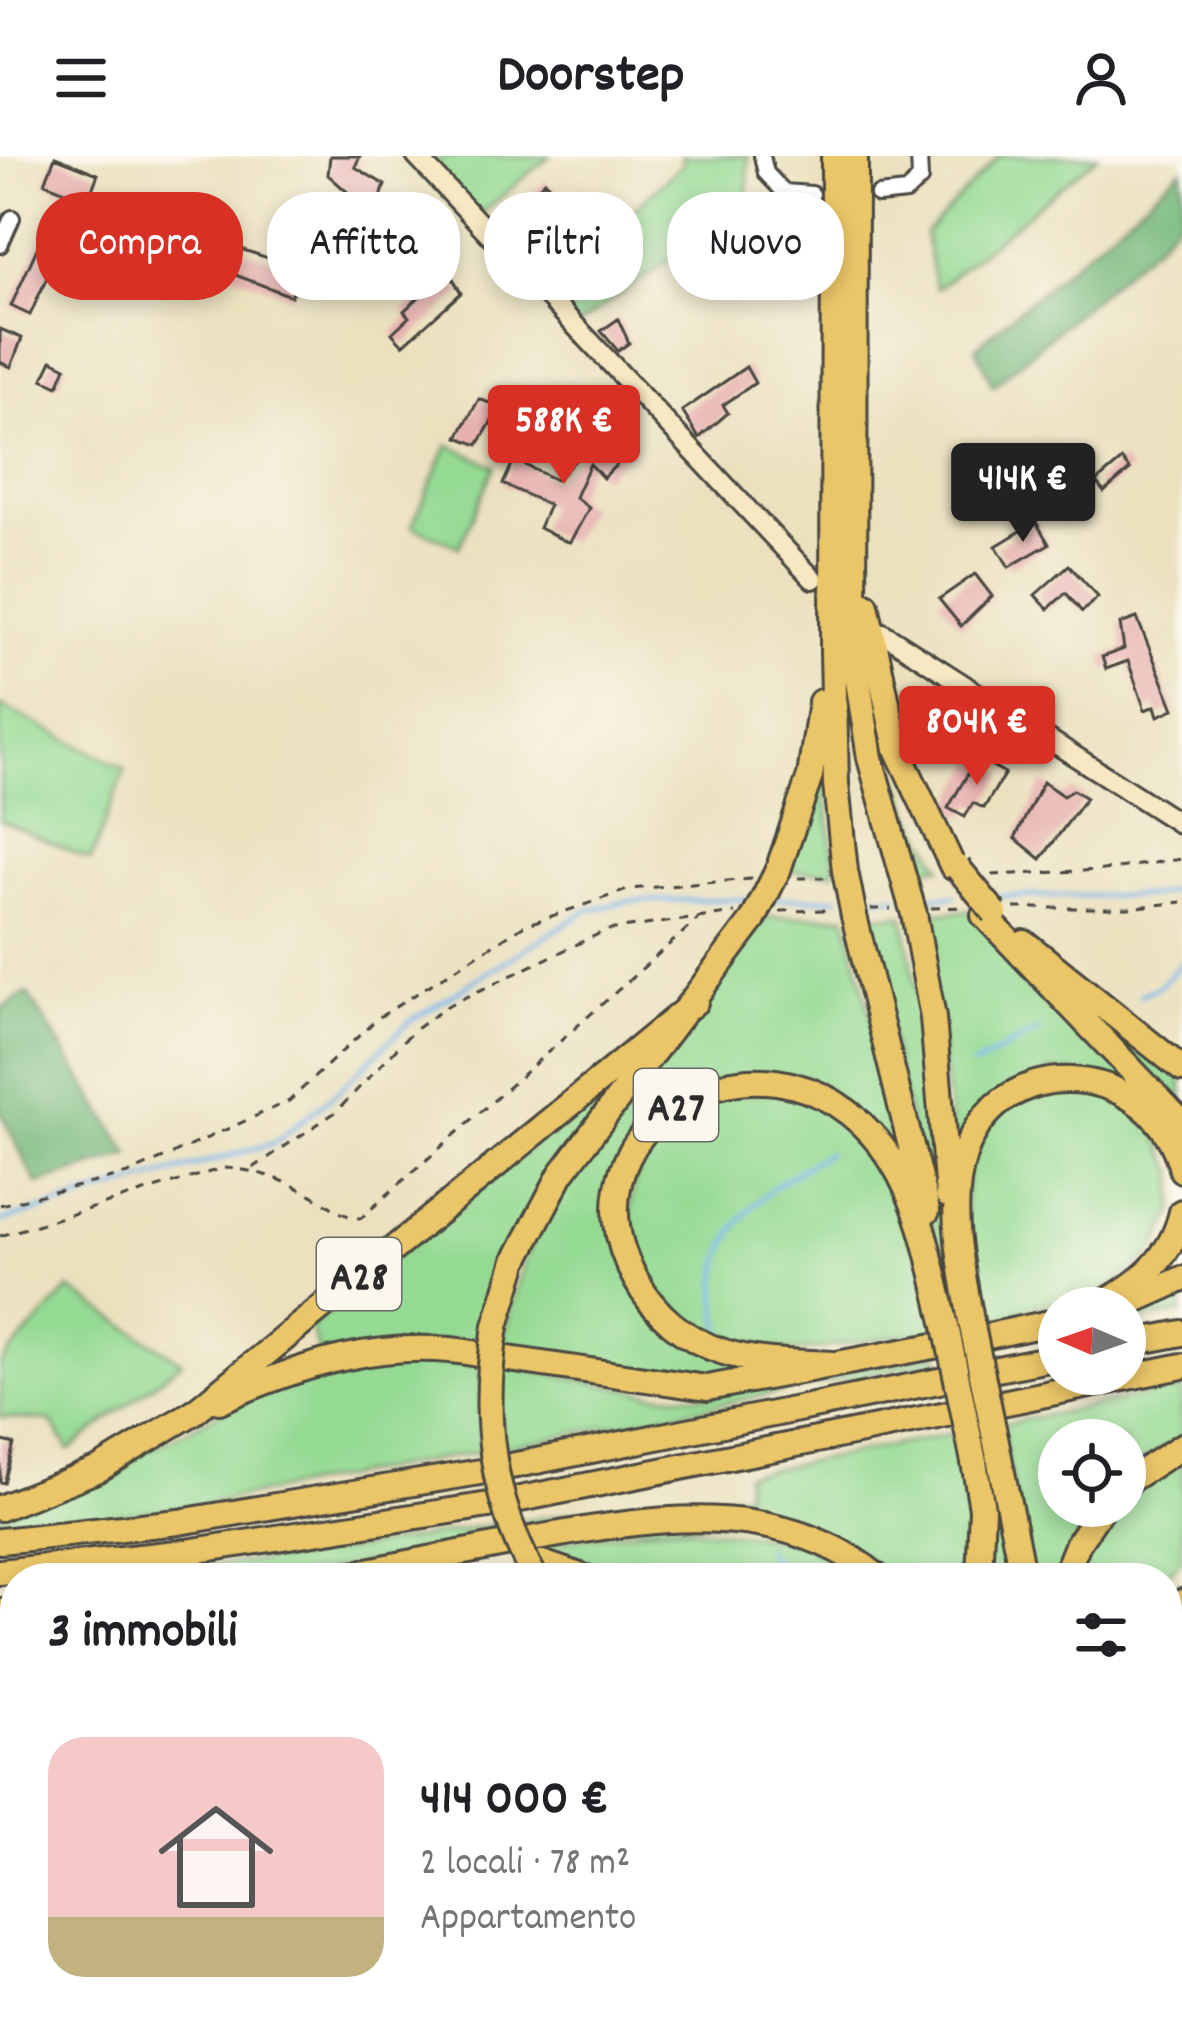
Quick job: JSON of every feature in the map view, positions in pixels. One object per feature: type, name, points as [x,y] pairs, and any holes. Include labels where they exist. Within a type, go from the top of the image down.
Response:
[{"type":"highway","name":"A28","points":[[834,156],[832,411],[840,874],[962,1326]]},
{"type":"highway","points":[[855,156],[854,655],[870,758],[912,910],[933,1018],[962,1326],[986,1460],[1018,1563]]},
{"type":"highway","points":[[854,267],[860,320],[861,514],[872,648],[897,749],[935,837],[963,870],[987,911],[1182,1123]]},
{"type":"highway","name":"A28","points":[[531,1563],[519,1549],[490,1454],[489,1370],[496,1326],[516,1260],[561,1174],[762,916],[781,876],[820,716],[832,411]]},
{"type":"highway","points":[[987,911],[1182,1069]]},
{"type":"highway","name":"A28","points":[[0,1508],[99,1469],[194,1412],[695,1002]]},
{"type":"highway","points":[[962,1326],[956,1206],[960,1172],[978,1127],[1012,1094],[1057,1078],[1089,1079],[1119,1088],[1145,1105],[1166,1129],[1182,1170]]},
{"type":"highway","name":"A27","points":[[833,1364],[748,1359],[720,1351],[661,1316],[645,1296],[624,1259],[617,1224],[619,1187],[651,1124],[681,1101],[726,1083],[772,1079],[799,1084],[857,1118],[908,1192],[962,1326]]},
{"type":"highway","points":[[1127,1287],[1150,1272],[1169,1248],[1182,1212]]},
{"type":"highway","points":[[1146,1294],[1182,1279]]},
{"type":"highway","name":"A27","points":[[194,1412],[289,1372],[370,1352],[490,1356],[707,1388],[833,1364],[962,1326],[1038,1322]]},
{"type":"highway","points":[[1146,1340],[1182,1333]]},
{"type":"highway","points":[[997,1369],[1038,1361]]},
{"type":"highway","points":[[1002,1402],[1182,1366]]},
{"type":"highway","points":[[0,1541],[179,1522],[493,1469],[939,1381]]},
{"type":"highway","points":[[515,1500],[946,1414]]},
{"type":"highway","points":[[1146,1469],[1182,1446]]},
{"type":"highway","points":[[980,1563],[986,1460]]},
{"type":"highway","points":[[84,1563],[186,1552],[489,1505]]},
{"type":"highway","points":[[531,1539],[666,1519],[749,1522],[826,1543],[856,1563]]},
{"type":"highway","points":[[1070,1563],[1089,1527]]},
{"type":"highway","points":[[414,1563],[510,1552]]},
{"type":"main road","points":[[416,156],[813,579]]},
{"type":"main road","points":[[883,633],[1182,825]]},
{"type":"street","points":[[762,156],[766,173],[784,192]]},
{"type":"street","points":[[878,196],[906,192],[920,178],[919,156]]},
{"type":"street","points":[[0,244],[12,218]]},
{"type":"path","points":[[963,870],[1087,872],[1182,859]]},
{"type":"path","points":[[0,1205],[128,1174],[289,1101],[378,1018],[523,926],[571,906],[667,884],[840,874]]},
{"type":"path","points":[[762,916],[1128,908],[1182,902]]},
{"type":"path","points":[[0,1236],[224,1168],[251,1169],[315,1197],[346,1217],[361,1218],[698,919],[608,930],[449,1005],[413,1031],[337,1111],[251,1169]]},
{"type":"green space","points":[[443,156],[550,156],[507,192],[484,192],[484,211],[475,219],[460,203],[460,192],[450,192],[429,170]]},
{"type":"green space","points":[[680,156],[748,156],[748,192],[667,192],[667,262],[643,279],[643,201],[684,163]]},
{"type":"green space","points":[[999,156],[1098,156],[936,289],[925,234]]},
{"type":"green space","points":[[1182,169],[1182,215],[1156,244],[993,386],[976,347]]},
{"type":"green space","points":[[550,300],[613,300],[575,327]]},
{"type":"green space","points":[[448,445],[495,466],[459,547],[412,526]]},
{"type":"green space","points":[[870,692],[911,813],[941,867],[910,867],[881,783]]},
{"type":"green space","points":[[0,705],[125,769],[91,860],[0,820]]},
{"type":"green space","points":[[818,769],[824,772],[835,872],[788,871]]},
{"type":"green space","points":[[972,911],[1027,979],[1182,1126],[1182,1146],[1128,1088],[1097,1076],[1049,1071],[955,1155],[923,913]]},
{"type":"green space","points":[[903,915],[961,1323],[955,1324],[863,916]]},
{"type":"green space","points":[[846,916],[908,1169],[824,1088],[677,1098],[620,1180],[644,1302],[762,1374],[676,1380],[500,1349],[530,1247],[560,1192],[764,917]]},
{"type":"green space","points":[[1060,983],[1182,1072],[1182,1102]]},
{"type":"green space","points":[[27,993],[130,1155],[37,1184],[0,1112],[0,1009]]},
{"type":"green space","points":[[621,1073],[499,1278],[481,1347],[320,1354],[310,1327]]},
{"type":"green space","points":[[1092,1087],[1149,1119],[1175,1172],[1174,1211],[1152,1255],[1110,1287],[1038,1287],[1038,1305],[984,1325],[967,1234],[968,1172],[977,1144],[993,1120],[1018,1100]]},
{"type":"green space","points":[[747,1089],[819,1102],[864,1142],[916,1240],[935,1333],[809,1350],[759,1349],[702,1328],[652,1280],[637,1250],[631,1218],[634,1185],[647,1153],[689,1112]]},
{"type":"green space","points":[[1182,1287],[1182,1313],[1146,1321],[1146,1303]]},
{"type":"green space","points":[[69,1289],[182,1362],[69,1450],[51,1421],[0,1417],[0,1364]]},
{"type":"green space","points":[[939,1353],[940,1360],[501,1448],[499,1364],[654,1394],[707,1396]]},
{"type":"green space","points":[[402,1358],[480,1362],[482,1451],[193,1506],[0,1528],[0,1516],[171,1439],[240,1402],[323,1369]]},
{"type":"green space","points":[[1182,1388],[1182,1436],[1146,1459],[1146,1419],[1038,1419],[1038,1527],[1084,1527],[1066,1563],[1026,1563],[1002,1424]]},
{"type":"green space","points":[[956,1433],[969,1521],[968,1563],[862,1563],[783,1519],[528,1532],[523,1521],[665,1497],[745,1494],[746,1474]]},
{"type":"green space","points":[[1182,1455],[1182,1560],[1084,1563],[1103,1527],[1146,1527],[1146,1482]]},
{"type":"green space","points":[[988,1467],[1009,1563],[987,1563],[982,1469]]},
{"type":"green space","points":[[501,1523],[508,1537],[367,1563],[237,1563],[345,1551]]},
{"type":"green space","points":[[670,1526],[795,1539],[837,1563],[564,1563],[538,1555],[534,1545]]},
{"type":"building","points":[[330,156],[360,156],[355,167],[385,185],[383,192],[347,192],[328,175]]},
{"type":"building","points":[[55,157],[98,174],[91,192],[68,192],[45,183]]},
{"type":"building","points":[[545,181],[555,192],[533,192]]},
{"type":"building","points":[[243,250],[267,258],[267,287],[243,278]]},
{"type":"building","points":[[36,251],[37,300],[30,315],[11,306]]},
{"type":"building","points":[[416,300],[453,300],[403,345],[392,333],[409,317],[404,311]]},
{"type":"building","points":[[618,319],[629,343],[618,351],[601,331]]},
{"type":"building","points":[[0,329],[22,338],[11,367],[0,362]]},
{"type":"building","points":[[52,360],[66,367],[58,386],[43,379]]},
{"type":"building","points":[[746,367],[755,383],[723,405],[728,413],[699,438],[682,411]]},
{"type":"building","points":[[479,399],[500,407],[478,445],[458,437]]},
{"type":"building","points":[[594,435],[620,453],[615,457],[620,461],[603,478],[590,464],[575,497],[589,508],[570,542],[565,541],[539,528],[549,505],[503,484],[514,460],[556,480],[584,451],[578,445]]},
{"type":"building","points":[[1122,460],[1130,470],[1104,492],[1096,482]]},
{"type":"building","points":[[1036,522],[1049,544],[1009,567],[996,546]]},
{"type":"building","points":[[1069,565],[1098,597],[1082,612],[1066,593],[1048,609],[1035,595]]},
{"type":"building","points":[[975,574],[992,596],[961,626],[939,599]]},
{"type":"building","points":[[1137,618],[1174,709],[1158,716],[1155,706],[1145,710],[1128,661],[1106,669],[1102,657],[1124,649],[1120,624]]},
{"type":"building","points":[[977,758],[1005,773],[984,808],[973,803],[965,817],[948,808]]},
{"type":"building","points":[[1043,782],[1063,796],[1073,790],[1086,798],[1041,859],[1015,838]]},
{"type":"building","points":[[0,1440],[14,1444],[4,1483],[0,1482]]},
{"type":"waterway","points":[[998,896],[1152,896],[1182,888]]},
{"type":"waterway","points":[[921,897],[955,896]]},
{"type":"waterway","points":[[862,898],[897,897]]},
{"type":"waterway","points":[[773,899],[838,898]]},
{"type":"waterway","points":[[0,1222],[274,1143],[335,1094],[410,1021],[586,911],[628,901],[755,899]]},
{"type":"waterway","points":[[1140,995],[1159,987],[1182,963]]},
{"type":"waterway","points":[[973,1066],[1038,1031]]},
{"type":"waterway","points":[[723,1339],[718,1274],[736,1226],[774,1188],[827,1153]]},
{"type":"waterway","points":[[766,1549],[774,1563]]}]
